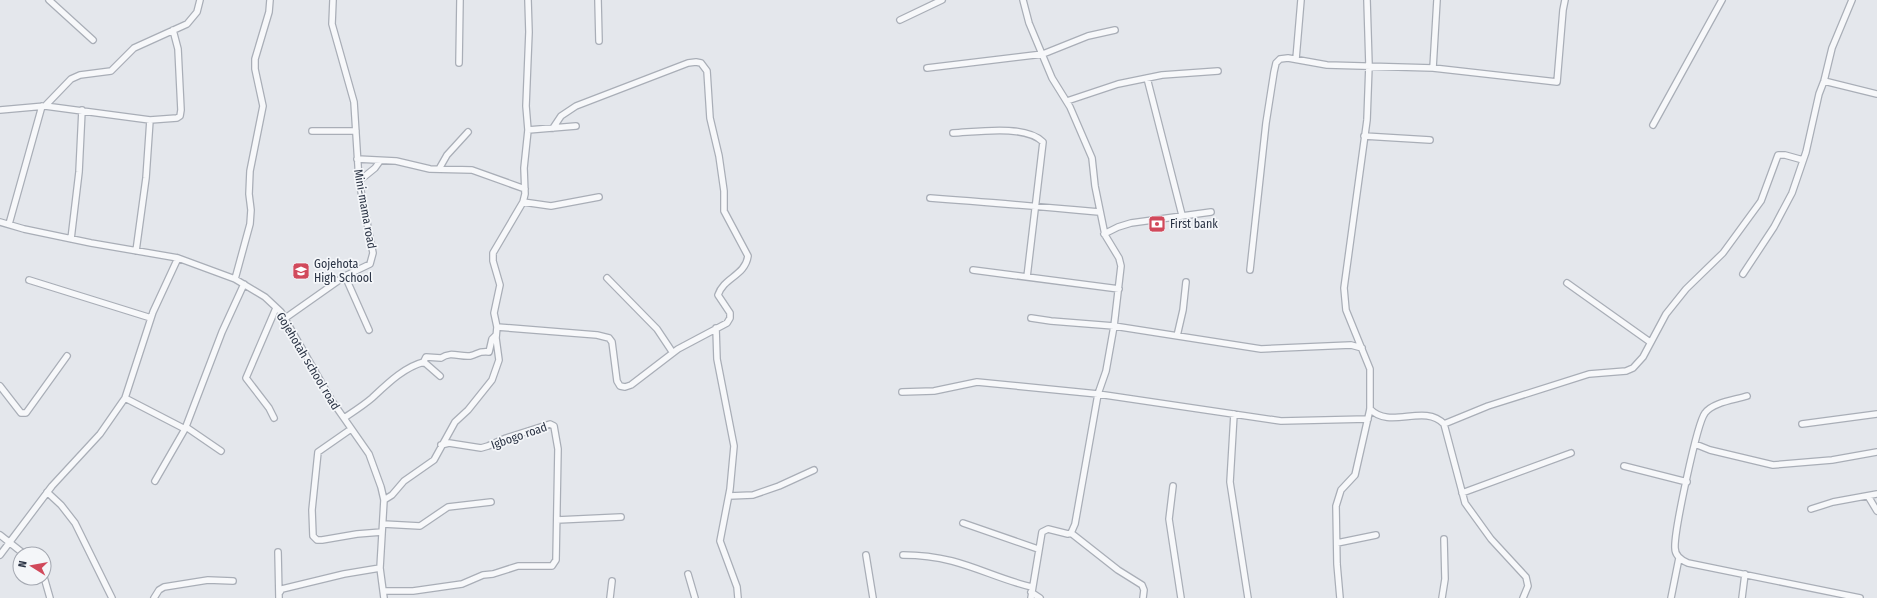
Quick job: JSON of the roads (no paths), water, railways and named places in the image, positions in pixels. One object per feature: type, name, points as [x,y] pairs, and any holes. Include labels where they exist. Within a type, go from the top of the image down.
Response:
[{"type":"street","points":[[49,0],[92,40]]},
{"type":"street","points":[[9,224],[43,106],[71,79],[80,75],[111,71],[134,48],[187,24],[197,12],[200,0]]},
{"type":"street","points":[[235,279],[250,224],[252,210],[249,194],[250,171],[263,106],[255,69],[255,58],[269,12],[270,0]]},
{"type":"street","name":"Mini-mama road","points":[[284,319],[346,276],[370,264],[373,253],[357,159],[354,102],[332,24],[333,0]]},
{"type":"street","points":[[459,63],[460,0]]},
{"type":"street","points":[[384,500],[392,496],[404,481],[434,460],[455,422],[468,410],[492,380],[499,360],[496,335],[497,327],[494,313],[500,285],[493,261],[493,253],[523,202],[525,188],[524,168],[528,130],[526,106],[529,32],[528,0]]},
{"type":"street","points":[[598,0],[599,41]]},
{"type":"street","points":[[900,20],[942,0]]},
{"type":"street","points":[[1023,0],[1029,23],[1052,78],[1067,101],[1092,158],[1099,212],[1104,234],[1119,258],[1121,266],[1114,326],[1106,371],[1098,394],[1088,457],[1072,532]]},
{"type":"street","points":[[1296,60],[1301,0]]},
{"type":"street","points":[[1340,598],[1336,506],[1341,490],[1355,475],[1370,409],[1370,369],[1346,310],[1344,288],[1364,136],[1369,65],[1367,0]]},
{"type":"street","points":[[1433,68],[1437,0]]},
{"type":"street","points":[[1250,270],[1266,123],[1274,72],[1276,63],[1280,59],[1288,58],[1327,65],[1433,68],[1557,82],[1562,10],[1565,0]]},
{"type":"street","points":[[1653,125],[1722,0]]},
{"type":"street","points":[[1743,274],[1774,227],[1792,193],[1803,160],[1832,48],[1852,0]]},
{"type":"street","points":[[0,110],[43,106],[150,120],[177,118],[180,116],[181,110],[178,49],[173,30]]},
{"type":"street","points":[[927,68],[1043,54],[1088,36],[1115,30]]},
{"type":"street","points":[[497,327],[597,335],[609,338],[612,342],[617,381],[620,386],[625,387],[631,385],[673,353],[727,323],[730,318],[730,313],[718,295],[720,289],[725,283],[744,269],[747,263],[748,256],[724,211],[724,191],[719,156],[710,118],[707,72],[701,63],[696,62],[631,84],[590,100],[567,111],[561,116],[553,128]]},
{"type":"street","points":[[1067,101],[1102,88],[1162,75],[1218,71]]},
{"type":"street","points":[[1148,78],[1182,215]]},
{"type":"street","points":[[1824,80],[1877,94]]},
{"type":"street","points":[[71,239],[79,172],[82,110]]},
{"type":"street","points":[[136,251],[146,178],[150,120]]},
{"type":"street","points":[[528,130],[576,126]]},
{"type":"street","points":[[953,133],[1008,130],[1029,134],[1043,142],[1027,277]]},
{"type":"street","points":[[312,131],[356,131]]},
{"type":"street","points":[[439,169],[447,155],[468,132]]},
{"type":"street","points":[[1364,136],[1430,140]]},
{"type":"street","points":[[1444,424],[1488,406],[1589,374],[1626,371],[1633,368],[1643,357],[1666,314],[1686,289],[1723,253],[1761,201],[1778,155],[1785,155],[1803,160]]},
{"type":"street","points":[[357,159],[396,161],[430,169],[472,170],[525,188]]},
{"type":"street","points":[[360,181],[375,168],[380,161]]},
{"type":"street","points":[[523,202],[552,206],[599,197]]},
{"type":"street","points":[[930,198],[1099,212]]},
{"type":"street","points":[[1104,234],[1118,227],[1131,223],[1211,212]]},
{"type":"street","name":"Gojehotah school road","points":[[0,222],[24,229],[71,239],[178,258],[235,279],[265,297],[284,319],[344,418],[369,454],[384,500],[380,568],[384,598]]},
{"type":"street","points":[[0,555],[47,492],[100,434],[125,398],[151,318],[178,258]]},
{"type":"street","points":[[972,270],[1119,289]]},
{"type":"street","points":[[346,276],[369,330]]},
{"type":"street","points":[[607,278],[657,330],[673,353]]},
{"type":"street","points":[[29,280],[151,318]]},
{"type":"street","points":[[1177,336],[1183,310],[1186,282]]},
{"type":"street","points":[[1567,283],[1650,342]]},
{"type":"street","points":[[155,481],[186,428],[222,332],[244,284]]},
{"type":"street","points":[[274,418],[269,408],[246,378],[276,308]]},
{"type":"street","points":[[1031,318],[1114,326],[1261,349],[1351,345],[1362,348]]},
{"type":"street","points":[[716,328],[718,359],[734,446],[729,496],[720,541],[737,587],[738,598]]},
{"type":"street","points":[[423,363],[426,357],[442,358],[447,354],[471,356],[478,351],[489,352],[492,339],[496,335]]},
{"type":"street","points":[[0,386],[16,408],[21,413],[26,412],[67,356]]},
{"type":"street","points":[[344,418],[416,364],[423,363],[429,365],[440,376]]},
{"type":"street","points":[[902,392],[934,391],[977,382],[1098,394],[1292,422],[1368,419]]},
{"type":"street","points":[[1747,396],[1708,410],[1704,414],[1695,444],[1679,518],[1674,549],[1679,558],[1688,563],[1860,598]]},
{"type":"street","points":[[125,398],[186,428],[221,451]]},
{"type":"street","points":[[1370,409],[1374,414],[1382,417],[1403,417],[1419,414],[1432,416],[1439,419],[1444,424],[1465,503],[1491,539],[1526,577],[1528,586],[1523,598]]},
{"type":"street","points":[[1234,414],[1230,482],[1248,598]]},
{"type":"street","points":[[1802,424],[1877,414]]},
{"type":"street","name":"Igbogo road","points":[[441,445],[449,443],[481,448],[506,438],[550,424],[554,426],[557,436],[556,520]]},
{"type":"street","points":[[351,429],[318,452],[312,510],[313,536],[318,540],[322,540],[357,534],[382,532]]},
{"type":"street","points":[[1695,444],[1710,450],[1773,465],[1832,460],[1877,452]]},
{"type":"street","points":[[1462,493],[1571,453]]},
{"type":"street","points":[[1624,466],[1687,482]]},
{"type":"street","points":[[729,496],[753,495],[814,470]]},
{"type":"street","points":[[1173,486],[1169,519],[1181,598]]},
{"type":"street","points":[[47,492],[61,505],[74,523],[112,598]]},
{"type":"street","points":[[1811,509],[1833,502],[1877,494]]},
{"type":"street","points":[[1868,496],[1877,511]]},
{"type":"street","points":[[383,524],[420,526],[448,507],[491,502]]},
{"type":"street","points":[[383,591],[413,590],[462,584],[483,575],[493,574],[518,566],[552,566],[556,560],[556,520],[621,517]]},
{"type":"street","points":[[963,523],[1038,549]]},
{"type":"street","points":[[1031,593],[1042,532],[1048,528],[1068,534],[1072,532]]},
{"type":"street","points":[[1072,532],[1118,570],[1142,585],[1144,590],[1143,598]]},
{"type":"street","points":[[0,535],[14,546]]},
{"type":"street","points":[[1337,543],[1376,535]]},
{"type":"street","points":[[1442,598],[1445,579],[1444,539]]},
{"type":"street","points":[[278,552],[279,595]]},
{"type":"street","points":[[866,555],[873,598]]},
{"type":"street","points":[[903,555],[921,555],[953,561],[1017,584],[1040,598]]},
{"type":"street","points":[[1671,598],[1679,558]]},
{"type":"street","points":[[279,595],[282,590],[344,574],[380,568]]},
{"type":"street","points":[[688,574],[695,598]]},
{"type":"street","points":[[1742,598],[1745,574]]},
{"type":"street","points":[[154,598],[159,590],[164,587],[208,580],[233,581]]},
{"type":"street","points":[[610,598],[612,581]]},
{"type":"street","points":[[47,586],[50,598]]},
{"type":"place","name":"First bank","points":[[1157,224]]},
{"type":"place","name":"Gojehota High School","points":[[301,271]]}]
